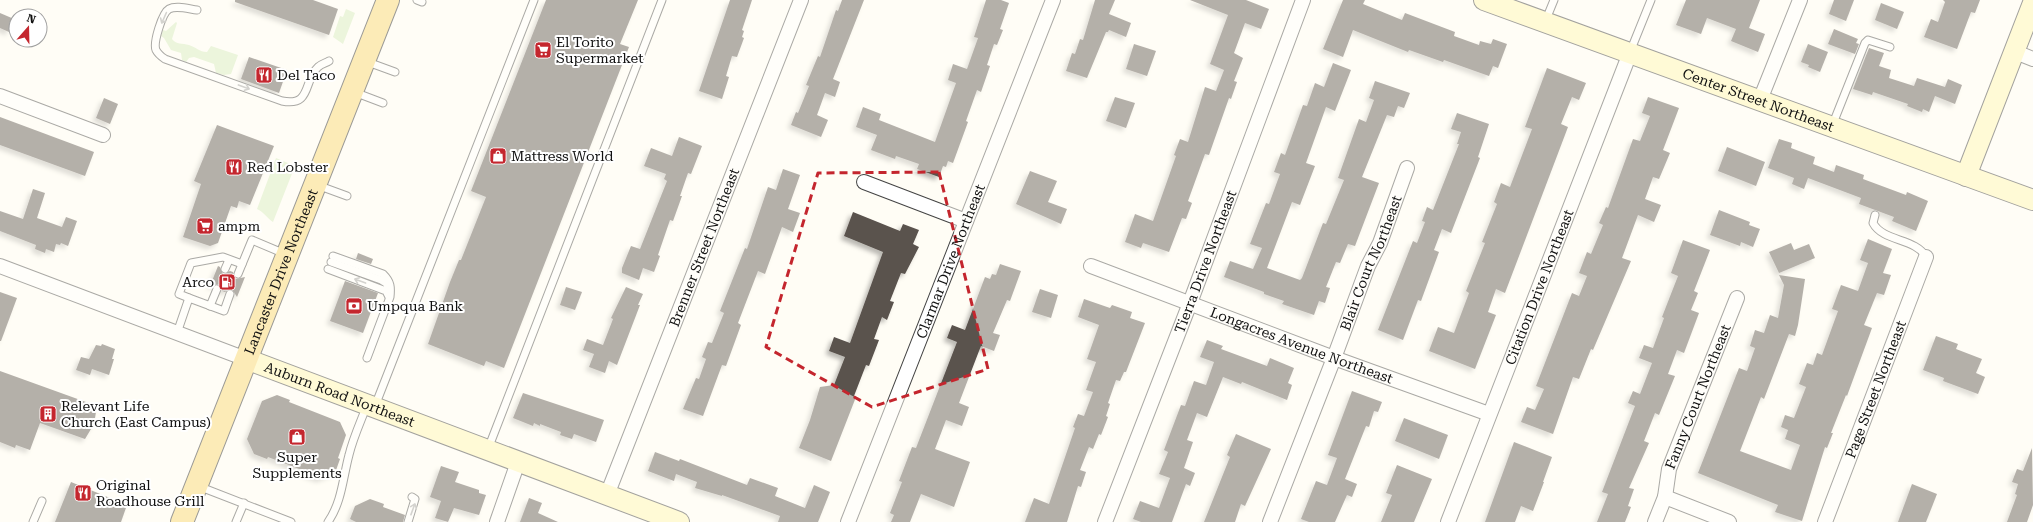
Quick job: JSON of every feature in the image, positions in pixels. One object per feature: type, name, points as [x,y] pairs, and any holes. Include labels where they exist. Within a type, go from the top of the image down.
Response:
[{"type":"main road","name":"Lancaster Drive Northeast","points":[[182,522],[388,0]]},
{"type":"street","name":"Brenner Street Northeast","points":[[607,495],[801,0]]},
{"type":"street","name":"Clarmar Drive Northeast","points":[[848,522],[1053,0]]},
{"type":"street","name":"Tierra Drive Northeast","points":[[1104,522],[1190,303],[1303,0]]},
{"type":"street","name":"Center Street Northeast","points":[[1484,0],[2033,200]]},
{"type":"street","points":[[1760,100],[1800,0]]},
{"type":"street","points":[[1966,176],[2013,51],[2033,3]]},
{"type":"street","points":[[2013,51],[2033,58]]},
{"type":"street","name":"Citation Drive Northeast","points":[[1448,522],[1630,53]]},
{"type":"street","points":[[0,96],[103,135]]},
{"type":"street","name":"Blair Court Northeast","points":[[1270,522],[1368,266],[1380,243],[1407,168]]},
{"type":"street","points":[[864,182],[966,221]]},
{"type":"street","name":"Page Street Northeast","points":[[1825,522],[1926,257]]},
{"type":"street","name":"Auburn Road Northeast","points":[[0,266],[679,522]]},
{"type":"street","name":"Longacres Avenue Northeast","points":[[1091,266],[1334,358],[1490,414]]},
{"type":"street","name":"Fanny Court Northeast","points":[[1655,522],[1665,497],[1669,469],[1737,298]]},
{"type":"street","points":[[497,522],[518,462]]},
{"type":"street","points":[[1665,497],[1729,522]]},
{"type":"lane","points":[[328,522],[333,515],[343,486],[349,453],[371,406],[534,0]]},
{"type":"lane","points":[[488,451],[662,0]]},
{"type":"lane","points":[[1546,22],[1554,0]]},
{"type":"lane","points":[[1630,53],[1651,0]]},
{"type":"lane","points":[[197,10],[176,8],[169,9],[164,14],[155,44],[159,54],[165,59],[282,101],[292,103],[301,98],[318,67],[329,61]]},
{"type":"lane","points":[[1832,126],[1864,43],[1868,40],[1890,47]]},
{"type":"lane","points":[[364,61],[395,72]]},
{"type":"lane","points":[[352,92],[383,103]]},
{"type":"lane","points":[[315,184],[347,196]]},
{"type":"lane","points":[[1874,215],[1873,224],[1878,231],[1909,244],[1926,257]]},
{"type":"lane","points":[[238,274],[252,240],[287,254]]},
{"type":"lane","points":[[230,294],[224,311],[179,294],[192,263],[223,257],[242,264]]},
{"type":"lane","points":[[225,269],[229,260]]},
{"type":"lane","points":[[367,358],[390,297],[391,288],[389,280],[383,274],[331,262],[386,291],[390,297]]},
{"type":"lane","points":[[210,306],[217,289]]},
{"type":"lane","points":[[177,333],[189,298]]},
{"type":"lane","points":[[197,486],[291,522]]},
{"type":"lane","points":[[408,522],[415,503],[415,499],[412,497]]},
{"type":"lane","points":[[33,522],[42,501]]},
{"type":"lane","points":[[236,522],[244,503]]},
{"type":"highlighted area","points":[[939,172],[988,369],[872,407],[766,347],[818,173]]},
{"type":"green space","points":[[346,9],[355,13],[343,44],[333,37],[340,16],[343,17]]},
{"type":"green space","points":[[176,22],[177,23],[172,39],[176,42],[189,45],[204,52],[207,52],[211,46],[238,55],[231,74],[224,75],[216,73],[214,64],[194,57],[189,58],[186,62],[182,60],[181,53],[171,50],[164,38],[161,36],[163,30],[166,31]]},
{"type":"green space","points":[[276,158],[295,166],[273,222],[257,209]]},
{"type":"building","points":[[235,0],[313,0],[338,9],[329,35],[235,2]]},
{"type":"building","points":[[546,0],[638,0],[620,44],[629,47],[504,368],[486,361],[484,366],[428,344],[450,282],[459,260],[461,260],[486,197],[471,191]]},
{"type":"building","points":[[730,0],[752,0],[742,30],[744,31],[742,37],[744,38],[737,57],[732,56],[726,76],[729,77],[722,99],[699,91]]},
{"type":"building","points":[[842,0],[864,0],[833,79],[840,82],[835,97],[825,93],[817,115],[828,120],[821,137],[791,125],[796,112],[798,113],[809,86],[806,85],[818,56],[820,57],[836,10],[838,11]]},
{"type":"building","points":[[986,0],[1001,0],[1009,3],[1000,29],[1003,30],[997,45],[994,44],[987,65],[990,66],[981,92],[977,90],[966,121],[968,122],[953,163],[948,161],[946,167],[943,166],[939,177],[917,169],[919,164],[896,156],[895,159],[871,150],[877,135],[856,127],[863,107],[881,114],[879,120],[935,142],[956,83],[948,80],[953,64],[967,69],[978,38],[974,37]]},
{"type":"building","points":[[1095,0],[1115,0],[1109,14],[1131,23],[1126,37],[1109,30],[1106,32],[1087,78],[1066,71],[1072,53],[1075,54],[1080,39],[1083,40]]},
{"type":"building","points":[[1190,0],[1246,0],[1269,9],[1261,29],[1245,23],[1234,53],[1243,58],[1234,81],[1237,82],[1231,99],[1229,98],[1209,155],[1205,154],[1188,201],[1192,203],[1186,219],[1182,218],[1169,252],[1143,243],[1141,248],[1125,242],[1135,214],[1153,221],[1176,156],[1174,155],[1180,139],[1188,142],[1205,87],[1216,91],[1224,70],[1210,64],[1228,15]]},
{"type":"building","points":[[1343,0],[1365,0],[1363,4],[1402,20],[1405,13],[1455,32],[1454,36],[1479,45],[1480,41],[1491,44],[1493,39],[1507,44],[1498,68],[1493,66],[1489,76],[1444,60],[1443,62],[1409,50],[1408,52],[1353,30],[1343,57],[1323,49]]},
{"type":"building","points":[[1686,0],[1760,0],[1749,28],[1765,34],[1758,52],[1731,41],[1736,29],[1707,18],[1701,34],[1676,25]]},
{"type":"building","points":[[1834,0],[1854,0],[1846,21],[1829,14]]},
{"type":"building","points":[[1943,0],[1980,0],[1975,13],[1971,12],[1957,49],[1924,37],[1931,19],[1938,22],[1945,2]]},
{"type":"building","points":[[1881,3],[1904,12],[1897,29],[1875,20]]},
{"type":"building","points":[[0,13],[8,16],[8,32],[0,28]]},
{"type":"building","points":[[1834,29],[1858,39],[1856,43],[1859,44],[1855,54],[1828,44]]},
{"type":"building","points":[[1134,44],[1156,51],[1147,76],[1126,69]]},
{"type":"building","points":[[1808,44],[1828,52],[1820,72],[1801,62]]},
{"type":"building","points":[[1869,48],[1884,53],[1879,66],[1891,70],[1889,78],[1914,86],[1917,78],[1945,87],[1948,79],[1962,85],[1955,104],[1935,96],[1929,112],[1923,109],[1922,112],[1907,106],[1908,104],[1873,92],[1872,95],[1853,89]]},
{"type":"building","name":"Del Taco","points":[[249,57],[287,70],[279,93],[241,79]]},
{"type":"building","points":[[1333,63],[1351,70],[1335,111],[1326,107],[1306,163],[1315,166],[1300,205],[1292,202],[1267,268],[1300,280],[1302,278],[1323,223],[1326,224],[1344,180],[1338,178],[1359,119],[1366,122],[1374,100],[1369,98],[1375,81],[1410,93],[1404,108],[1398,106],[1394,117],[1387,115],[1362,177],[1379,183],[1355,246],[1348,244],[1340,263],[1336,262],[1326,287],[1330,288],[1325,303],[1319,301],[1314,315],[1282,304],[1284,301],[1224,277],[1230,261],[1253,269],[1262,248],[1250,244],[1266,203],[1269,204],[1280,174],[1274,172],[1281,153],[1285,155],[1303,105],[1307,106],[1315,83],[1324,87]]},
{"type":"building","points":[[1547,68],[1586,83],[1579,100],[1572,97],[1561,124],[1568,127],[1505,293],[1496,289],[1488,312],[1496,315],[1475,369],[1429,351],[1438,327],[1454,333],[1469,293],[1466,291],[1485,243],[1482,242],[1497,204],[1494,202],[1501,183],[1510,187],[1532,129],[1525,127]]},
{"type":"building","points":[[1115,97],[1135,103],[1126,128],[1106,121]]},
{"type":"building","points":[[1648,97],[1679,108],[1663,150],[1670,153],[1659,179],[1653,177],[1645,199],[1661,205],[1654,222],[1638,215],[1622,258],[1631,261],[1579,379],[1573,377],[1553,434],[1521,422],[1527,407],[1535,410],[1544,389],[1536,386],[1572,293],[1579,296],[1587,276],[1579,273],[1587,252],[1591,254],[1603,225],[1599,223],[1606,207],[1608,208],[1633,139],[1640,141],[1650,116],[1642,113]]},
{"type":"building","points":[[104,98],[118,104],[110,124],[96,118]]},
{"type":"building","points":[[1457,113],[1489,124],[1478,157],[1480,158],[1451,233],[1442,229],[1434,250],[1439,252],[1421,301],[1418,300],[1403,340],[1378,330],[1413,241],[1417,243],[1425,222],[1422,221],[1427,207],[1433,210],[1459,144],[1457,144],[1461,132],[1451,129]]},
{"type":"building","points":[[0,117],[94,152],[85,176],[0,145]]},
{"type":"building","name":"Red Lobster","points":[[217,125],[274,146],[250,205],[239,201],[237,208],[231,206],[218,243],[210,246],[183,237],[201,184],[194,181]]},
{"type":"building","points":[[679,137],[702,146],[691,174],[688,173],[673,221],[670,220],[654,272],[643,268],[639,280],[622,273],[622,268],[631,246],[640,249],[667,181],[664,179],[666,174],[644,166],[651,148],[672,156]]},
{"type":"building","points":[[1779,139],[1792,143],[1791,148],[1815,157],[1813,164],[1834,172],[1836,165],[1864,175],[1863,179],[1906,195],[1907,192],[1928,201],[1916,231],[1892,221],[1894,217],[1859,204],[1861,198],[1808,178],[1804,189],[1792,184],[1794,178],[1768,168]]},
{"type":"building","points":[[1727,147],[1765,162],[1756,186],[1718,171]]},
{"type":"building","points":[[783,169],[800,175],[788,209],[800,213],[793,232],[782,227],[765,274],[758,271],[738,323],[741,325],[726,366],[722,365],[703,416],[683,409],[696,378],[699,379],[706,359],[702,357],[708,342],[712,343],[724,313],[720,311],[745,248],[747,249],[768,187],[776,190]]},
{"type":"building","points":[[1030,171],[1057,181],[1048,202],[1067,209],[1061,224],[1016,204]]},
{"type":"building","points":[[33,189],[45,193],[37,218],[62,227],[66,217],[77,221],[68,246],[61,243],[60,245],[56,244],[54,252],[46,249],[45,253],[35,249],[36,245],[0,231],[0,211],[23,219]]},
{"type":"building","points":[[1719,210],[1750,222],[1749,225],[1760,229],[1753,247],[1741,242],[1740,246],[1710,235]]},
{"type":"building","points":[[853,212],[900,231],[903,224],[919,230],[913,244],[919,247],[905,274],[901,273],[890,301],[894,302],[887,320],[882,317],[874,339],[879,340],[869,366],[866,365],[854,396],[856,397],[831,461],[799,448],[810,420],[820,387],[834,385],[845,357],[829,351],[834,337],[850,343],[883,252],[844,236]]},
{"type":"building","points":[[1868,239],[1892,249],[1883,273],[1891,275],[1884,295],[1877,293],[1864,325],[1872,328],[1847,396],[1846,395],[1831,433],[1833,433],[1827,448],[1825,447],[1802,521],[1775,512],[1778,505],[1698,473],[1739,368],[1747,371],[1755,348],[1750,346],[1755,330],[1764,333],[1770,315],[1778,318],[1784,285],[1779,275],[1805,279],[1798,325],[1795,336],[1789,334],[1764,399],[1761,397],[1740,451],[1791,470],[1800,445],[1785,439],[1788,430],[1781,427],[1785,415],[1794,418],[1806,387],[1799,384],[1807,363],[1813,365],[1817,353],[1822,355],[1838,311],[1832,309],[1841,285],[1858,291],[1868,263],[1860,260]]},
{"type":"building","points":[[1683,240],[1710,250],[1694,291],[1698,293],[1691,310],[1699,313],[1684,353],[1677,350],[1668,374],[1675,376],[1659,415],[1655,413],[1644,441],[1649,443],[1629,488],[1634,489],[1628,506],[1631,507],[1625,522],[1597,522],[1608,494],[1602,492],[1635,406],[1628,403],[1633,391],[1640,394],[1652,363],[1639,358],[1644,345],[1653,348],[1664,318],[1662,317],[1678,276],[1671,273]]},
{"type":"building","points":[[1791,243],[1794,250],[1809,244],[1815,258],[1779,273],[1769,252]]},
{"type":"building","points":[[358,253],[373,259],[371,264],[356,259]]},
{"type":"building","points":[[1000,264],[1021,271],[1010,301],[1007,300],[993,333],[1000,335],[994,351],[981,346],[959,403],[969,407],[962,426],[946,420],[935,449],[970,462],[954,507],[921,494],[910,522],[891,522],[894,515],[890,513],[902,482],[899,481],[912,447],[916,448],[957,342],[947,338],[952,325],[965,330],[985,277],[990,279],[992,274],[996,275]]},
{"type":"building","name":"Arco","points":[[218,266],[223,274],[230,271],[233,272],[236,279],[245,277],[237,297],[232,289],[225,292],[222,291],[219,284],[210,286]]},
{"type":"building","name":"Umpqua Bank","points":[[345,281],[378,293],[363,333],[330,321]]},
{"type":"building","points":[[566,287],[582,292],[575,310],[560,305]]},
{"type":"building","points":[[626,287],[643,294],[617,365],[609,361],[605,373],[589,367],[594,354],[583,350],[587,339],[603,345],[613,319],[611,318]]},
{"type":"building","points":[[1040,289],[1058,295],[1051,318],[1032,312]]},
{"type":"building","points":[[0,292],[17,298],[1,341],[0,341]]},
{"type":"building","points":[[1084,299],[1110,308],[1112,305],[1132,312],[1130,318],[1145,323],[1126,372],[1124,372],[1120,381],[1116,380],[1108,403],[1110,404],[1106,416],[1108,417],[1101,435],[1099,434],[1093,449],[1089,447],[1080,470],[1086,472],[1081,487],[1078,486],[1067,522],[1025,522],[1034,498],[1049,504],[1075,428],[1073,427],[1078,414],[1084,416],[1093,392],[1086,390],[1096,362],[1087,359],[1099,325],[1078,317]]},
{"type":"building","points":[[1936,336],[1958,344],[1956,349],[1982,359],[1976,373],[1985,377],[1978,394],[1943,381],[1944,378],[1923,370]]},
{"type":"building","points":[[1207,340],[1223,346],[1221,349],[1267,366],[1270,358],[1294,368],[1288,383],[1292,385],[1287,400],[1242,382],[1241,384],[1223,377],[1207,417],[1197,413],[1187,440],[1193,442],[1184,468],[1195,473],[1190,486],[1186,484],[1172,522],[1141,522],[1133,519],[1140,501],[1159,508],[1170,478],[1159,474],[1168,452],[1164,450],[1170,434],[1181,405],[1185,406],[1194,381],[1206,385],[1214,362],[1200,357]]},
{"type":"building","points":[[102,344],[115,349],[112,359],[114,359],[109,375],[92,369],[90,375],[76,370],[81,357],[89,359],[96,345],[101,346]]},
{"type":"building","name":"Relevant Life Church (East Campus)","points":[[0,371],[97,406],[94,424],[85,439],[40,423],[30,450],[16,445],[15,448],[0,442]]},
{"type":"building","points":[[1352,391],[1382,402],[1378,412],[1374,411],[1369,427],[1366,426],[1345,479],[1357,484],[1352,497],[1347,495],[1335,522],[1309,522],[1301,519],[1316,481],[1327,485],[1337,458],[1328,455]]},
{"type":"building","points":[[523,393],[604,420],[596,442],[574,434],[572,439],[560,435],[561,432],[540,424],[540,426],[534,423],[533,426],[513,418]]},
{"type":"building","name":"Super Supplements","points":[[277,395],[290,400],[289,402],[340,422],[346,435],[338,458],[340,459],[335,473],[320,479],[306,474],[307,472],[268,457],[267,459],[254,454],[247,439],[262,401]]},
{"type":"building","points":[[1404,418],[1448,435],[1439,459],[1395,441]]},
{"type":"building","points":[[1236,434],[1271,449],[1245,506],[1241,504],[1235,522],[1204,522],[1230,457],[1227,455]]},
{"type":"building","points":[[1514,442],[1552,457],[1544,482],[1533,511],[1521,506],[1515,522],[1485,522]]},
{"type":"building","points":[[2032,448],[2033,505],[2027,522],[2007,522],[2017,495],[2015,494],[2018,484],[2012,482],[2017,469],[2023,471]]},
{"type":"building","points":[[655,452],[679,461],[680,459],[747,485],[750,478],[778,488],[775,496],[805,508],[814,485],[830,492],[818,522],[778,522],[780,516],[722,495],[695,488],[697,482],[676,474],[674,481],[648,471]]},
{"type":"building","points":[[1397,465],[1432,479],[1414,522],[1381,522],[1392,495],[1386,493]]},
{"type":"building","points":[[441,466],[459,472],[455,482],[479,490],[479,493],[486,495],[479,515],[454,508],[448,522],[435,518],[441,501],[430,497]]},
{"type":"building","name":"Original Roadhouse Grill","points":[[71,482],[127,505],[121,522],[55,522]]},
{"type":"building","points":[[1912,484],[1937,494],[1926,522],[1898,522]]},
{"type":"building","points":[[529,498],[542,503],[538,513],[558,522],[520,522]]},
{"type":"building","points":[[370,499],[384,504],[383,507],[405,515],[403,522],[356,522],[350,519],[355,506]]},
{"type":"place","name":"El Torito Supermarket","points":[[543,50]]},
{"type":"place","name":"Del Taco","points":[[264,75]]},
{"type":"place","name":"Mattress World","points":[[498,156]]},
{"type":"place","name":"Red Lobster","points":[[234,167]]},
{"type":"place","name":"ampm","points":[[205,226]]},
{"type":"place","name":"Arco","points":[[227,282]]},
{"type":"place","name":"Umpqua Bank","points":[[354,306]]},
{"type":"place","name":"Relevant Life Church (East Campus)","points":[[48,414]]},
{"type":"place","name":"Super Supplements","points":[[297,437]]},
{"type":"place","name":"Original Roadhouse Grill","points":[[83,493]]}]
